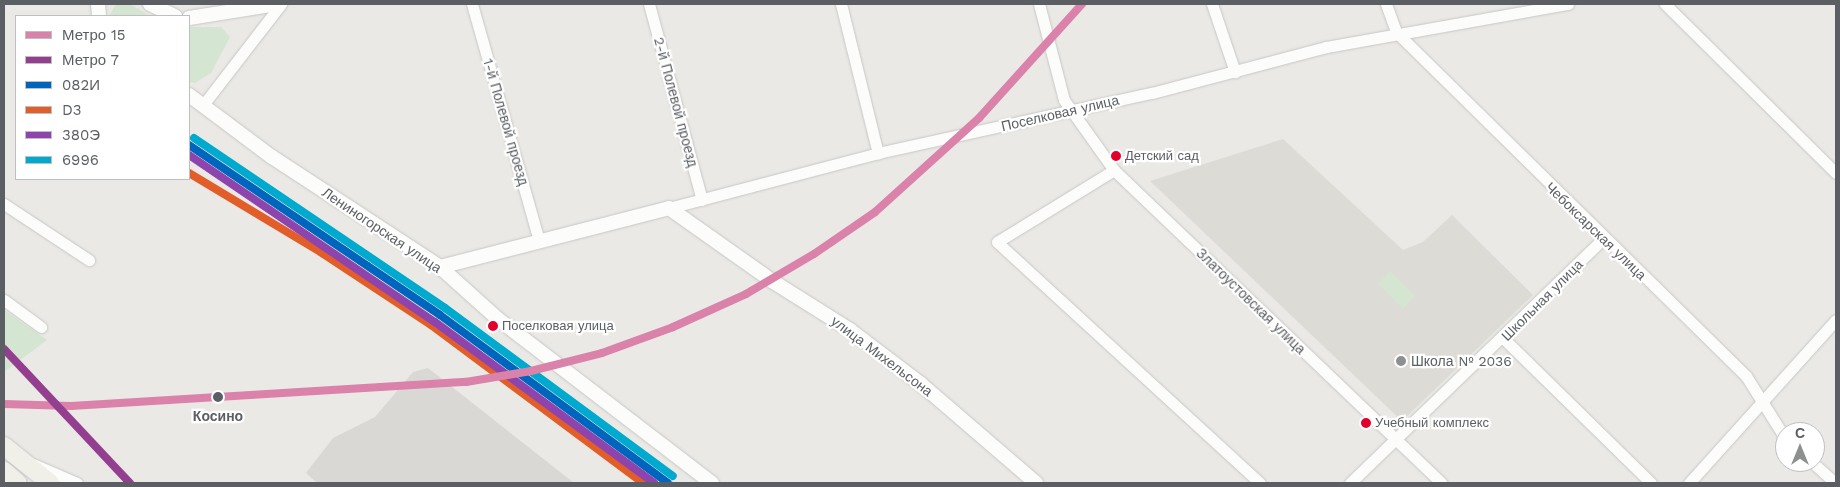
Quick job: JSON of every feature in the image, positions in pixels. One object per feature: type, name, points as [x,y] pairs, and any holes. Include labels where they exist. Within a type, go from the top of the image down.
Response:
[{"type":"main road","points":[[4,446],[50,483]]},
{"type":"main road","points":[[4,471],[18,483]]},
{"type":"street","points":[[150,4],[173,15]]},
{"type":"street","points":[[190,18],[279,4]]},
{"type":"street","points":[[203,105],[279,4]]},
{"type":"street","name":"1-й Полевой проезд","points":[[472,4],[539,240]]},
{"type":"street","name":"2-й Полевой проезд","points":[[649,4],[702,200]]},
{"type":"street","points":[[841,4],[878,153]]},
{"type":"street","name":"Златоустовская улица","points":[[1039,4],[1059,88],[1071,110],[1114,170],[1441,483]]},
{"type":"street","points":[[1212,4],[1234,72]]},
{"type":"street","points":[[1386,4],[1396,32]]},
{"type":"street","name":"Поселковая улица","points":[[440,267],[878,153],[1234,72],[1298,53],[1396,32],[1568,4]]},
{"type":"street","points":[[1665,4],[1836,173]]},
{"type":"street","name":"Чебоксарская улица","points":[[1396,32],[1603,239],[1746,376],[1775,422]]},
{"type":"street","name":"Лениногорская улица","points":[[190,96],[272,157],[440,267],[505,325],[712,483]]},
{"type":"street","points":[[1114,170],[998,242],[1260,483]]},
{"type":"street","points":[[4,204],[89,260]]},
{"type":"street","name":"улица Михельсона","points":[[669,208],[772,281],[850,330],[921,384],[1036,483]]},
{"type":"street","name":"Школьная улица","points":[[1350,483],[1503,338],[1603,239]]},
{"type":"street","points":[[4,300],[41,328]]},
{"type":"street","points":[[1689,483],[1836,320]]},
{"type":"street","points":[[1503,338],[1651,483]]},
{"type":"street","points":[[18,457],[76,482]]},
{"type":"street","points":[[1823,472],[1835,483]]},
{"type":"street","points":[[59,483],[76,482]]},
{"type":"shaded area","name":"Школа № 2036","points":[[1283,139],[1403,250],[1423,242],[1452,215],[1533,295],[1402,421],[1150,181]]},
{"type":"shaded area","points":[[428,368],[574,483],[317,483],[306,473],[333,438],[375,417],[413,372]]},
{"type":"green space","points":[[116,4],[130,4],[148,15],[110,15]]},
{"type":"green space","points":[[190,27],[221,27],[230,37],[211,73],[195,83],[190,82]]},
{"type":"green space","points":[[1390,271],[1415,296],[1403,309],[1378,284]]},
{"type":"green space","points":[[4,310],[47,340],[4,372]]},
{"type":"metro line","name":"15","points":[[4,404],[71,406],[466,382],[531,371],[602,353],[673,327],[746,294],[814,254],[875,212],[979,118],[1082,4]]},
{"type":"metro line","name":"7","points":[[4,349],[130,483]]},
{"type":"transit line","name":"6996","points":[[194,138],[445,308],[673,476]]},
{"type":"transit line","name":"082И","points":[[190,146],[440,315],[668,483]]},
{"type":"transit line","name":"380Э","points":[[190,156],[435,322],[654,483]]},
{"type":"transit line","name":"D3","points":[[190,174],[322,253],[431,325],[643,483]]},
{"type":"place","name":"Детский сад","points":[[1116,156]]},
{"type":"place","name":"Поселковая улица","points":[[493,326]]},
{"type":"place","name":"Школа № 2036","points":[[1401,361]]},
{"type":"place","name":"Косино","points":[[218,397]]},
{"type":"place","name":"Учебный комплекс","points":[[1366,423]]}]
